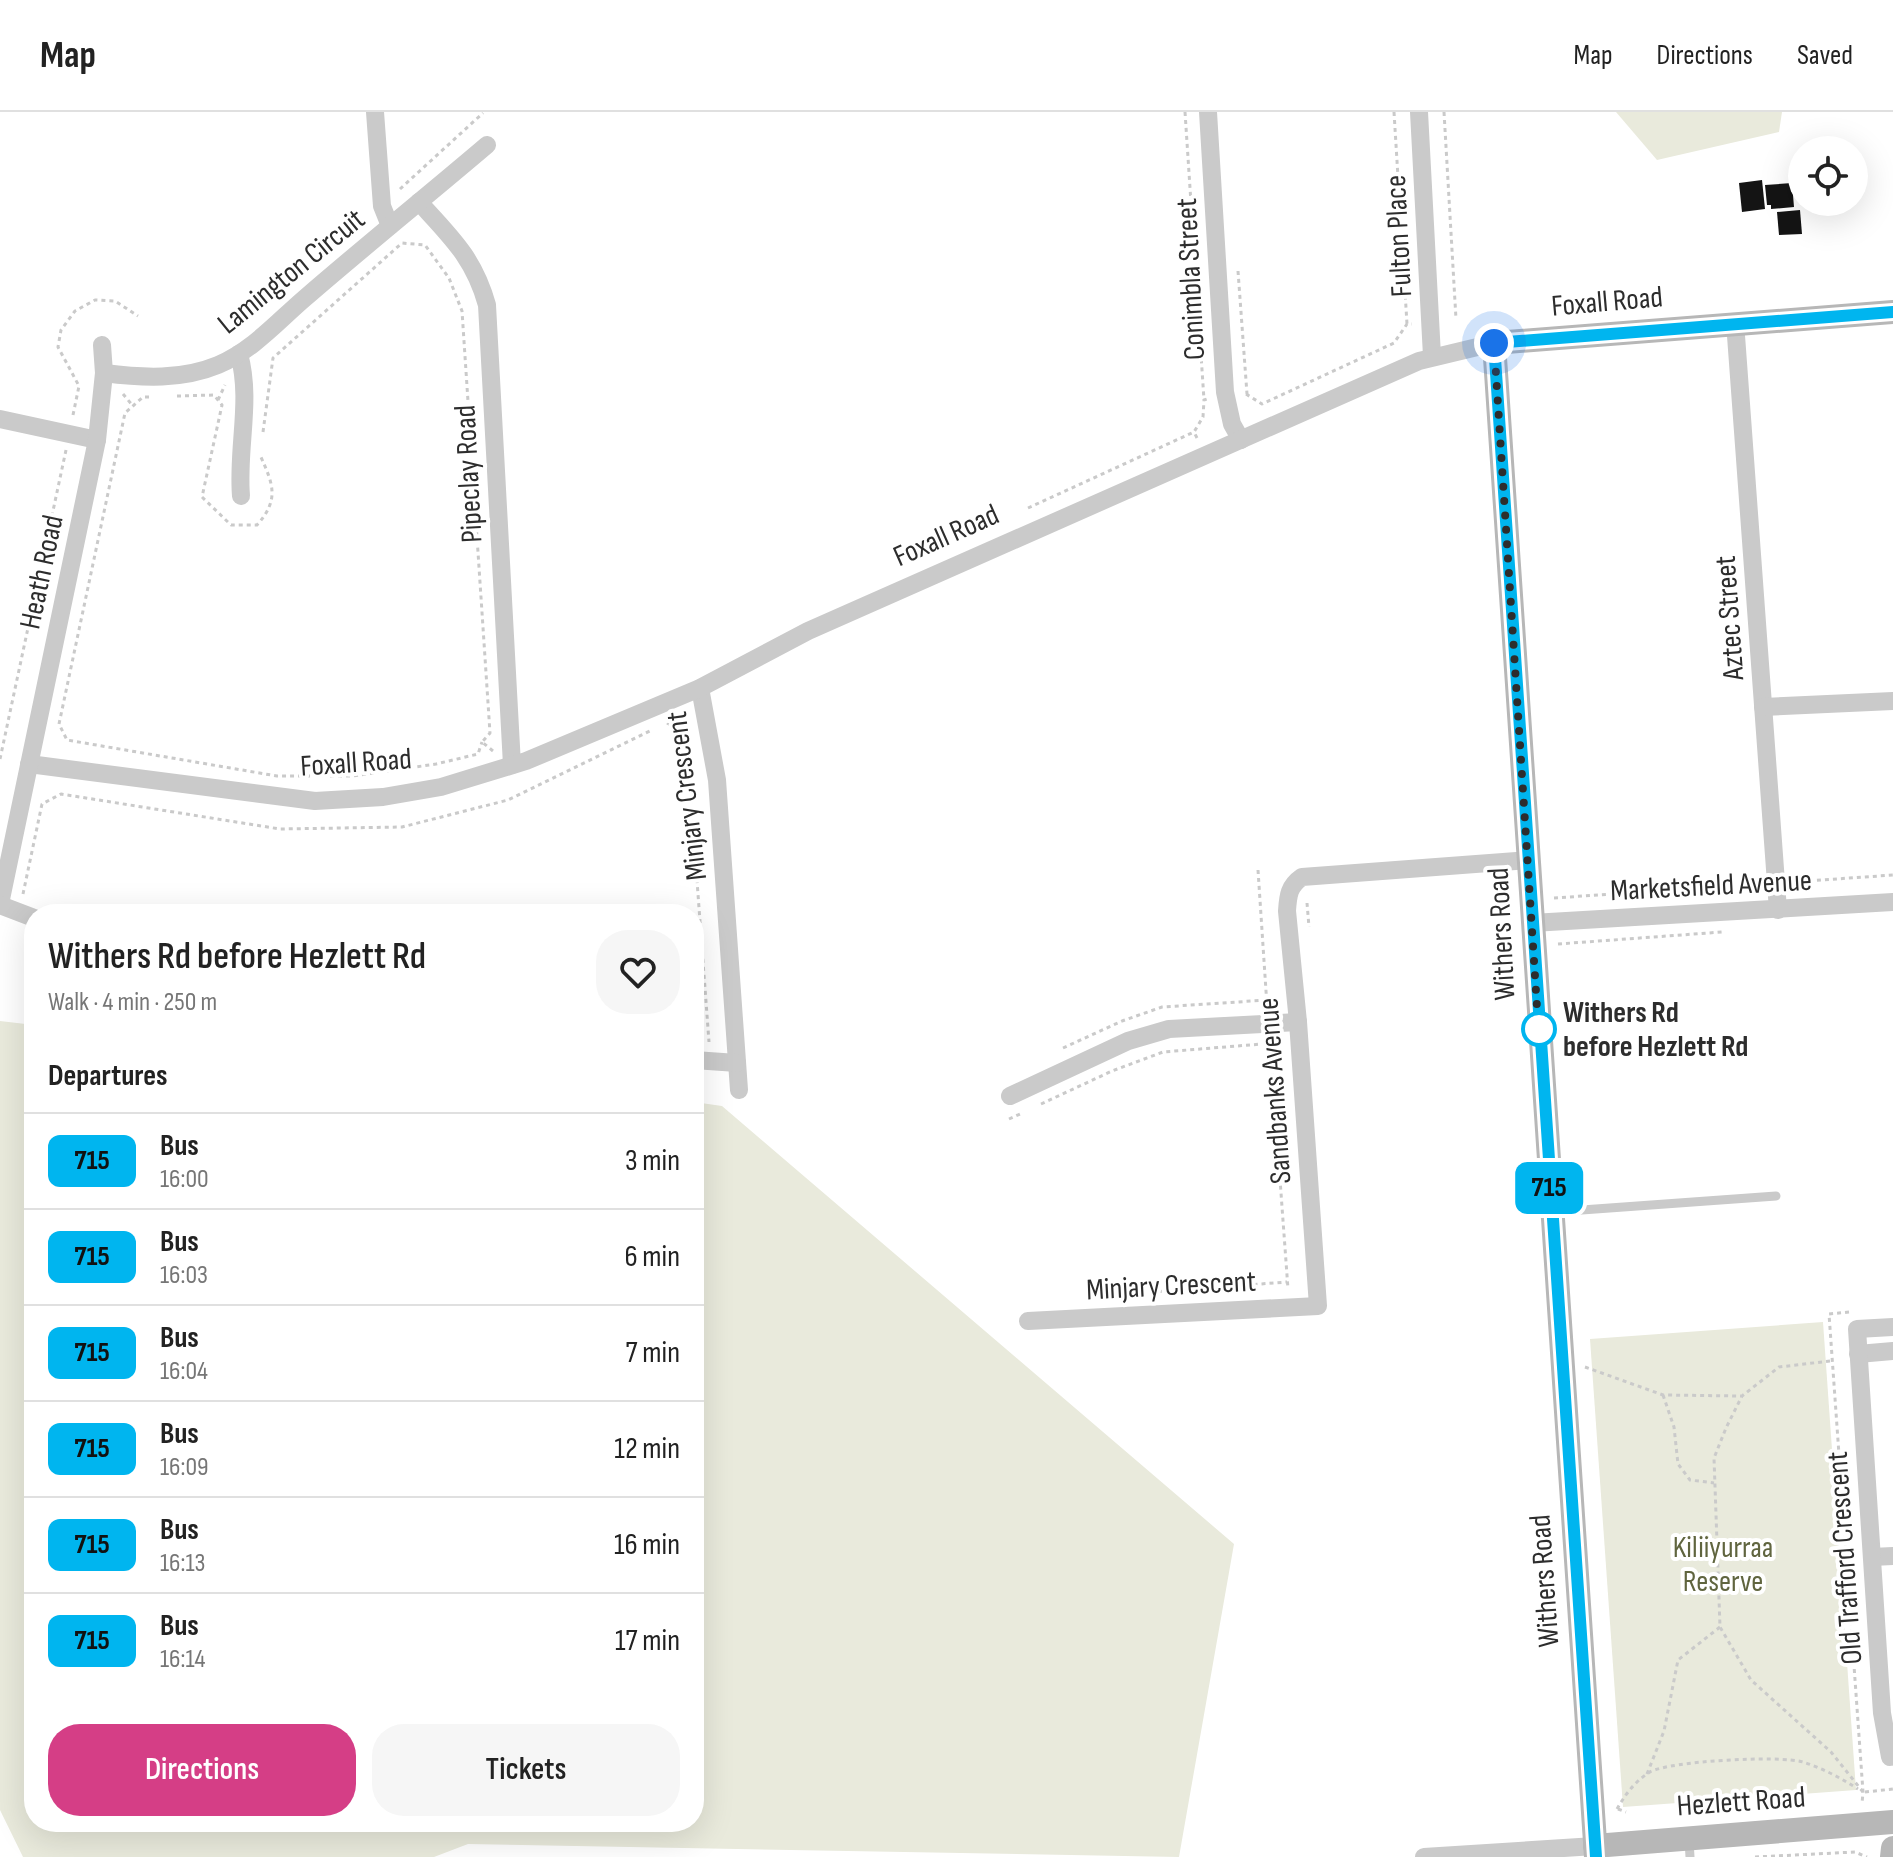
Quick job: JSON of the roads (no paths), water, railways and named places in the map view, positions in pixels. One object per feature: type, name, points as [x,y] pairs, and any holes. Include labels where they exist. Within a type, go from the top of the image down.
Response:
[{"type":"street","points":[[375,112],[382,206],[390,226]]},
{"type":"street","name":"Conimbla Street","points":[[1208,112],[1225,396],[1232,424],[1241,440]]},
{"type":"street","name":"Fulton Place","points":[[1419,112],[1432,356]]},
{"type":"street","name":"Lamington Circuit","points":[[104,373],[138,378],[167,377],[219,364],[239,354],[487,145]]},
{"type":"street","name":"Pipeclay Road","points":[[419,202],[463,250],[480,278],[487,305],[512,765]]},
{"type":"street","name":"Foxall Road","points":[[29,764],[315,801],[383,797],[441,787],[512,765],[700,688],[808,631],[1432,356],[1494,343],[1893,312]]},
{"type":"street","name":"Aztec Street","points":[[1735,322],[1778,910]]},
{"type":"street","name":"Withers Road","points":[[1494,343],[1595,1851]]},
{"type":"street","name":"Heath Road","points":[[0,904],[6,840],[29,764],[97,440],[104,373],[102,345]]},
{"type":"street","points":[[239,354],[246,394],[239,472],[241,496]]},
{"type":"street","points":[[0,419],[97,440]]},
{"type":"street","name":"Minjary Crescent","points":[[700,688],[717,780],[739,1090]]},
{"type":"street","points":[[1763,707],[1893,701]]},
{"type":"street","name":"Sandbanks Avenue","points":[[1318,1306],[1288,895],[1293,883],[1302,877],[1529,860]]},
{"type":"street","name":"Marketsfield Avenue","points":[[1532,923],[1893,902]]},
{"type":"street","points":[[0,904],[24,914]]},
{"type":"street","points":[[1010,1096],[1128,1041],[1169,1029],[1298,1022]]},
{"type":"street","points":[[704,1061],[737,1063]]},
{"type":"street","name":"Minjary Crescent","points":[[1028,1321],[1318,1306]]},
{"type":"street","name":"Old Trafford Crescent","points":[[1890,1757],[1882,1713],[1857,1329],[1893,1327]]},
{"type":"street","points":[[1858,1354],[1893,1351]]},
{"type":"street","points":[[1872,1557],[1893,1556]]},
{"type":"street","points":[[1873,1584],[1893,1583]]},
{"type":"street","name":"Hezlett Road","points":[[1595,1851],[1689,1847],[1893,1822]]},
{"type":"street","points":[[1892,1857],[1893,1848]]},
{"type":"street","points":[[1424,1857],[1595,1851]]},
{"type":"lane","points":[[1551,1212],[1776,1196]]},
{"type":"place","name":"Withers Rd before Hezlett Rd","points":[[1539,1029]]},
{"type":"park label","name":"Kiliiyurraa Reserve","points":[[1723,1564]]}]
